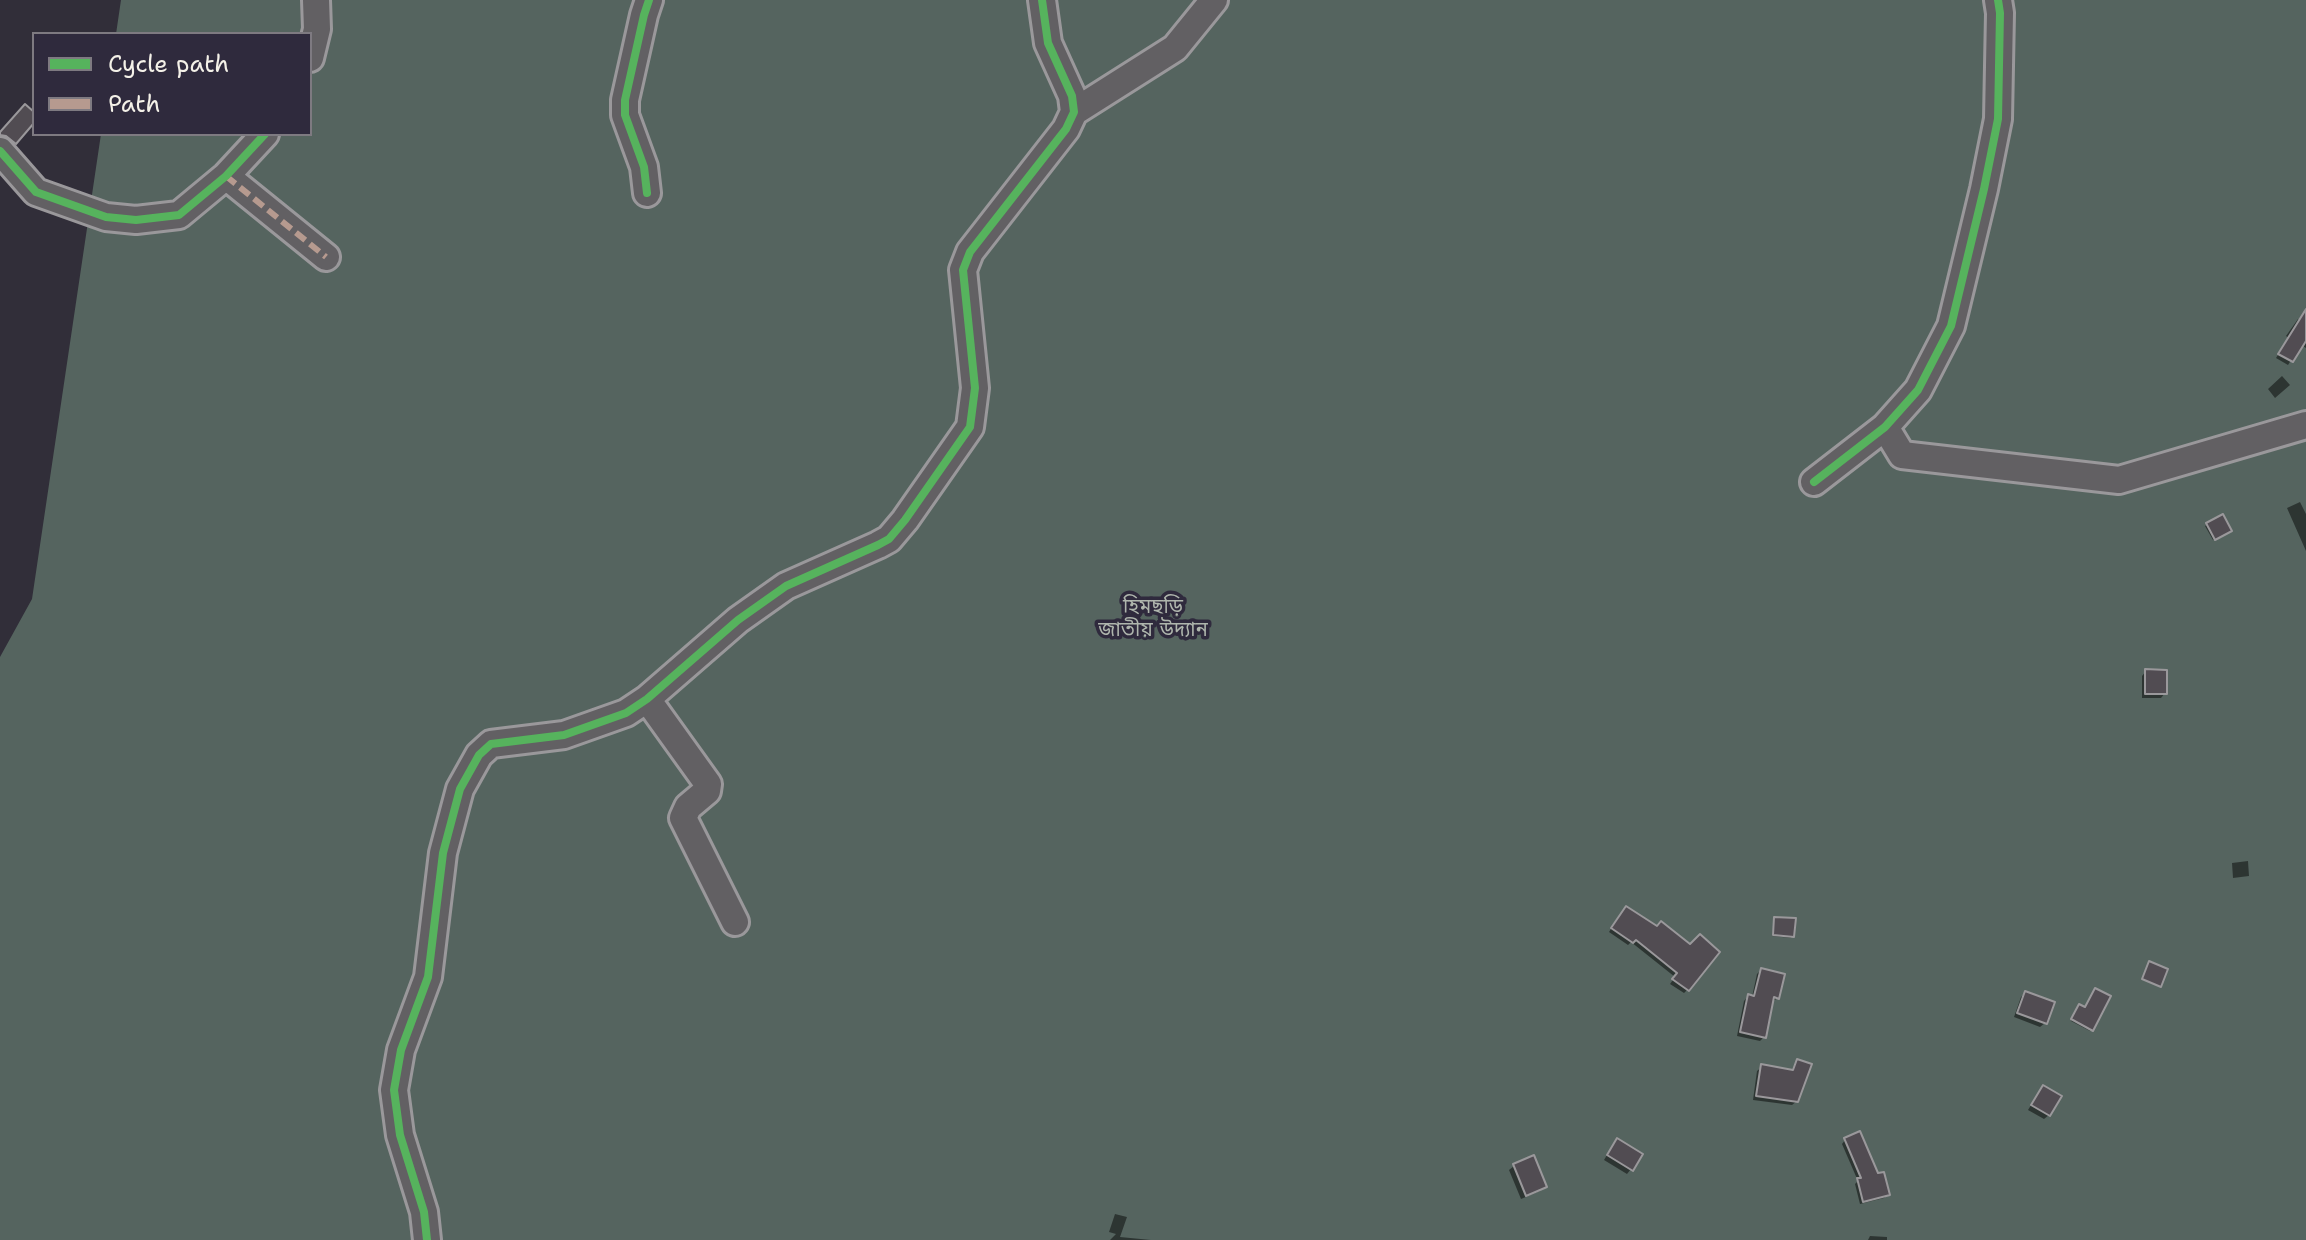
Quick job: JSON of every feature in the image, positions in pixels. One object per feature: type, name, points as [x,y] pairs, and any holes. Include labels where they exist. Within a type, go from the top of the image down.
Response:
[{"type":"street","points":[[312,50],[317,29],[316,0]]},
{"type":"street","points":[[647,193],[644,167],[625,115],[625,100],[649,0]]},
{"type":"street","points":[[427,1240],[424,1212],[400,1135],[394,1090],[401,1050],[428,977],[443,853],[460,789],[479,755],[491,744],[564,735],[626,713],[647,699],[738,620],[786,586],[889,539],[905,520],[970,427],[975,388],[963,270],[970,252],[1066,129],[1074,112],[1072,96],[1048,43],[1042,0]]},
{"type":"street","points":[[1074,112],[1175,48],[1214,0]]},
{"type":"street","points":[[1814,482],[1885,427],[1918,390],[1951,326],[1998,119],[1998,0]]},
{"type":"street","points":[[0,151],[36,192],[106,217],[136,220],[179,215],[226,176],[263,136]]},
{"type":"street","points":[[226,176],[326,257]]},
{"type":"street","points":[[1885,427],[1902,455],[2119,480],[2306,425]]},
{"type":"street","points":[[647,699],[708,784],[707,791],[688,807],[683,818],[735,922]]},
{"type":"green space","name":"হিমছড়ি জাতীয় উদ্যান","points":[[121,0],[2306,0],[2306,1240],[0,1240],[0,657],[32,599],[101,136],[312,136],[312,32],[116,32]]},
{"type":"building","points":[[25,104],[32,110],[32,125],[16,144],[0,132]]},
{"type":"building","points":[[2306,309],[2306,341],[2293,362],[2278,354]]},
{"type":"building","points":[[2223,514],[2232,531],[2215,540],[2206,523]]},
{"type":"building","points":[[2145,669],[2167,670],[2167,694],[2145,694]]},
{"type":"building","points":[[1626,906],[1657,926],[1661,921],[1690,944],[1700,934],[1720,952],[1689,991],[1672,979],[1677,973],[1636,940],[1633,943],[1611,928]]},
{"type":"building","points":[[1774,917],[1796,918],[1794,937],[1773,935]]},
{"type":"building","points":[[2149,961],[2168,969],[2161,987],[2142,979]]},
{"type":"building","points":[[1761,968],[1785,974],[1779,999],[1774,997],[1766,1038],[1740,1032],[1748,994],[1754,996]]},
{"type":"building","points":[[2095,988],[2111,996],[2093,1031],[2071,1019],[2079,1004],[2085,1007]]},
{"type":"building","points":[[2025,991],[2055,1002],[2047,1024],[2017,1013]]},
{"type":"building","points":[[1797,1059],[1812,1064],[1798,1102],[1756,1096],[1761,1064],[1793,1070]]},
{"type":"building","points":[[2043,1085],[2062,1096],[2050,1116],[2031,1105]]},
{"type":"building","points":[[1860,1131],[1878,1173],[1884,1172],[1890,1195],[1863,1202],[1857,1178],[1861,1178],[1844,1138]]},
{"type":"building","points":[[1617,1138],[1643,1154],[1633,1171],[1607,1155]]},
{"type":"building","points":[[1534,1155],[1547,1187],[1526,1196],[1513,1164]]},
{"type":"marked path","points":[[226,176],[326,257]]},
{"type":"cycle path","points":[[647,193],[644,167],[625,115],[625,100],[649,0]]},
{"type":"cycle path","points":[[427,1240],[424,1212],[400,1135],[394,1090],[401,1050],[428,977],[443,853],[460,789],[479,755],[491,744],[564,735],[626,713],[647,699],[738,620],[786,586],[889,539],[905,520],[970,427],[975,388],[963,270],[970,252],[1066,129],[1074,112],[1072,96],[1048,43],[1042,0]]},
{"type":"cycle path","points":[[1814,482],[1885,427],[1918,390],[1951,326],[1998,119],[1998,0]]},
{"type":"cycle path","points":[[0,151],[36,192],[106,217],[136,220],[179,215],[226,176],[263,136]]}]
